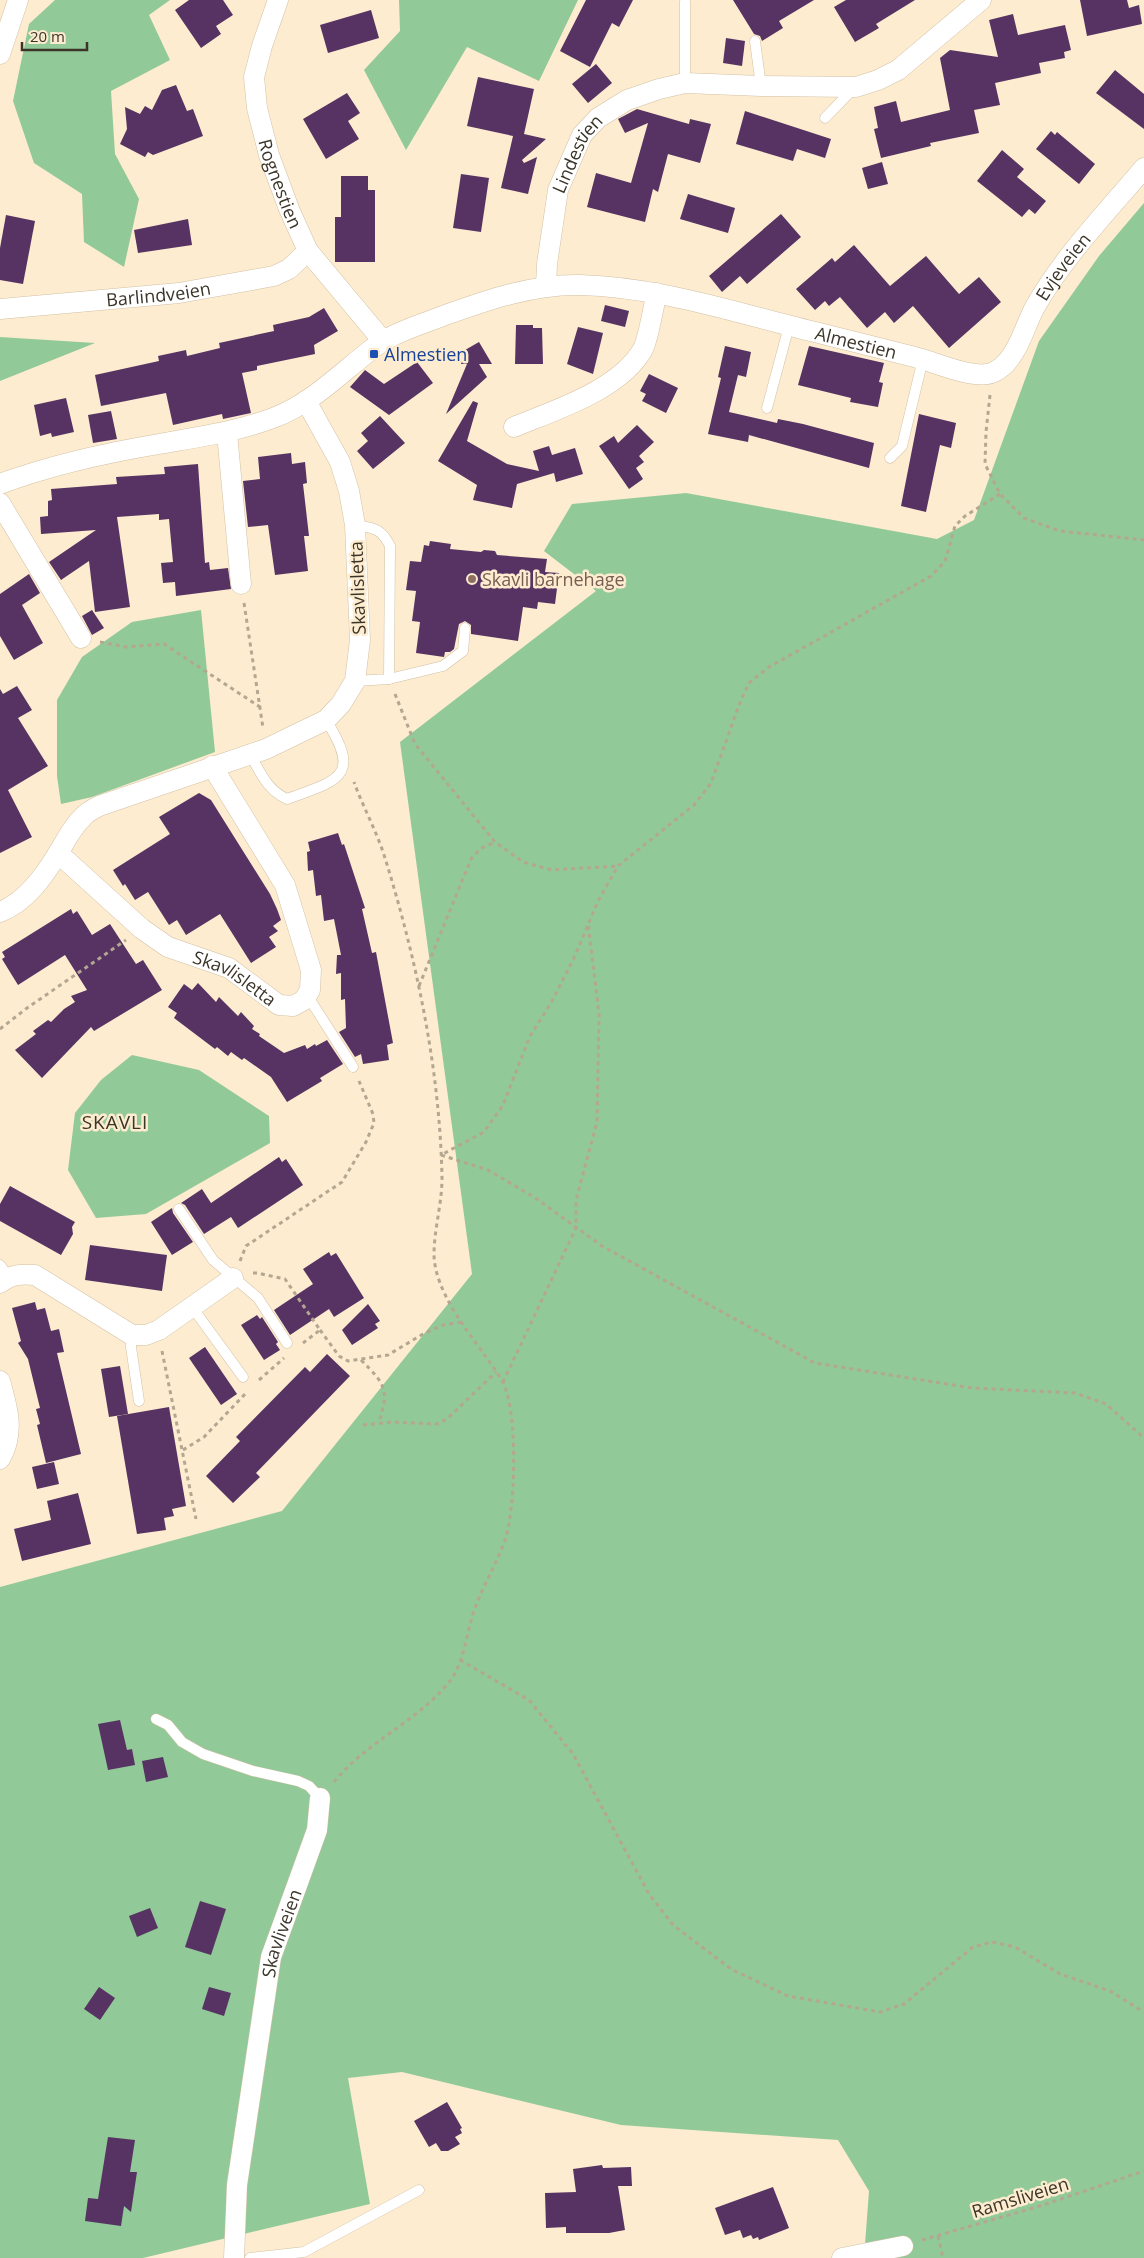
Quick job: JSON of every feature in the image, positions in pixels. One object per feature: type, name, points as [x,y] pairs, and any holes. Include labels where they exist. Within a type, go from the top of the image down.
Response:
[{"type":"street","points":[[0,54],[18,0]]},
{"type":"street","name":"Rognestien","points":[[278,0],[262,46],[254,77],[257,108],[269,156],[308,252],[383,341]]},
{"type":"street","name":"Lindestien","points":[[546,286],[547,264],[558,190],[582,135],[598,118],[627,100],[685,82],[761,86],[856,87],[878,80],[898,70],[979,1]]},
{"type":"street","name":"Evjeveien","points":[[993,373],[1005,364],[1017,347],[1035,307],[1061,267],[1144,168]]},
{"type":"street","name":"Barlindveien","points":[[0,309],[179,293],[274,276],[289,269],[308,252]]},
{"type":"street","name":"Almestien","points":[[0,484],[55,465],[156,444],[226,433],[277,417],[306,401],[383,341],[407,329],[500,296],[546,286],[580,285],[657,293],[712,304],[978,375],[993,373]]},
{"type":"street","points":[[514,427],[599,390],[623,372],[643,348],[657,293]]},
{"type":"street","name":"Skavlisletta","points":[[0,912],[11,908],[24,898],[58,853],[71,830],[84,816],[98,806],[258,751],[326,720],[341,704],[355,681],[360,640],[354,525],[349,491],[340,462],[306,401]]},
{"type":"street","points":[[226,433],[241,584]]},
{"type":"street","points":[[0,503],[81,638]]},
{"type":"street","points":[[212,766],[285,885],[311,970],[310,990],[307,995]]},
{"type":"street","name":"Skavlisletta","points":[[58,853],[142,929],[168,947],[228,968],[279,1004],[293,1006],[304,1000],[307,995]]},
{"type":"street","points":[[3,1275],[35,1275],[132,1335],[159,1330],[233,1278]]},
{"type":"street","points":[[0,1381],[10,1412],[9,1438],[0,1459]]},
{"type":"street","name":"Skavliveien","points":[[234,2258],[237,2185],[270,1957],[318,1830],[320,1798]]},
{"type":"street","points":[[842,2258],[902,2246]]},
{"type":"lane","points":[[685,2],[685,82]]},
{"type":"lane","points":[[756,42],[761,86]]},
{"type":"lane","name":"Lindestien","points":[[825,118],[856,87]]},
{"type":"lane","points":[[767,408],[789,326]]},
{"type":"lane","points":[[890,458],[902,446],[922,359]]},
{"type":"lane","name":"Skavlisletta","points":[[354,525],[374,528],[384,534],[390,546],[389,679]]},
{"type":"lane","points":[[355,681],[389,679],[443,666],[463,651],[465,628]]},
{"type":"lane","points":[[258,751],[265,780],[276,794],[287,799],[328,784],[340,774],[345,759],[338,738],[326,720]]},
{"type":"lane","points":[[307,995],[352,1067]]},
{"type":"lane","points":[[180,1210],[214,1260],[258,1298],[289,1348]]},
{"type":"lane","points":[[192,1306],[243,1377]]},
{"type":"lane","points":[[132,1335],[131,1347],[140,1401]]},
{"type":"lane","points":[[156,1719],[168,1725],[182,1742],[203,1754],[253,1771],[298,1781],[309,1786],[320,1798]]},
{"type":"lane","points":[[250,2258],[304,2252],[419,2190]]},
{"type":"path","points":[[993,373],[986,432],[986,464],[1000,494],[1024,518],[1060,531],[1144,540]]},
{"type":"path","points":[[441,1154],[484,1132],[503,1105],[530,1036],[574,958],[598,901],[618,866],[694,805],[712,783],[739,705],[749,684],[769,667],[931,576],[945,561],[955,526],[965,516],[1000,494]]},
{"type":"path","points":[[241,584],[260,707],[258,751]]},
{"type":"path","points":[[81,638],[126,647],[164,644],[260,707]]},
{"type":"path","points":[[389,679],[415,744],[495,842],[523,862],[552,870],[618,866]]},
{"type":"path","points":[[320,1798],[355,1761],[429,1704],[452,1678],[460,1660],[480,1594],[505,1542],[511,1516],[513,1487],[510,1408],[503,1383],[437,1278],[434,1256],[442,1182],[441,1154],[434,1081],[419,986],[385,856],[345,759]]},
{"type":"path","points":[[419,986],[471,859],[480,850],[495,842]]},
{"type":"path","points":[[503,1383],[576,1228],[576,1200],[598,1122],[599,1014],[588,923]]},
{"type":"path","points":[[0,1029],[27,1008],[142,929]]},
{"type":"path","points":[[233,1278],[246,1246],[342,1182],[366,1142],[374,1123],[374,1114],[352,1067]]},
{"type":"path","points":[[441,1154],[488,1170],[534,1198],[602,1246],[815,1363],[972,1388],[1075,1393],[1106,1404],[1144,1438]]},
{"type":"path","points":[[233,1278],[257,1272],[285,1279],[338,1356],[348,1361],[388,1355],[422,1334],[443,1325],[463,1322]]},
{"type":"path","points":[[298,1346],[320,1330]]},
{"type":"path","points":[[154,1332],[161,1349],[196,1519]]},
{"type":"path","points":[[254,1385],[289,1348]]},
{"type":"path","points":[[362,1360],[382,1384],[386,1393],[386,1400],[379,1423]]},
{"type":"path","points":[[363,1425],[392,1422],[437,1424],[447,1419],[496,1372]]},
{"type":"path","points":[[183,1450],[204,1437],[248,1391]]},
{"type":"path","points":[[460,1660],[529,1700],[573,1754],[649,1894],[674,1925],[731,1970],[788,1996],[880,2012],[904,2004],[972,1948],[992,1942],[1015,1947],[1060,1974],[1110,1991],[1144,2012]]},
{"type":"path","name":"Ramsliveien","points":[[902,2246],[1040,2206],[1144,2171]]},
{"type":"path","points":[[938,2236],[943,2258]]},
{"type":"green space","points":[[55,0],[170,0],[149,15],[170,60],[111,91],[115,154],[139,199],[124,267],[84,242],[82,194],[34,163],[13,101],[29,24]]},
{"type":"green space","points":[[399,0],[578,0],[539,81],[467,47],[406,150],[364,70],[400,31]]},
{"type":"green space","points":[[1144,203],[1144,2258],[864,2258],[869,2191],[838,2140],[621,2125],[402,2072],[348,2078],[370,2204],[143,2258],[0,2258],[0,1587],[282,1511],[472,1274],[400,742],[596,591],[544,551],[572,504],[686,493],[937,539],[974,520],[1039,341],[1099,256]]},
{"type":"green space","points":[[0,337],[95,343],[0,381]]},
{"type":"green space","points":[[201,610],[215,752],[92,797],[61,804],[57,776],[57,700],[82,657],[132,622]]},
{"type":"green space","points":[[132,1055],[199,1070],[269,1116],[270,1143],[146,1214],[96,1218],[68,1170],[75,1113],[101,1080]]},
{"type":"building","points":[[189,0],[223,0],[233,15],[216,26],[221,34],[201,48],[175,10]]},
{"type":"building","points":[[586,0],[633,0],[619,27],[612,23],[590,67],[560,51]]},
{"type":"building","points":[[733,0],[814,0],[779,21],[783,28],[762,41],[760,36],[754,34]]},
{"type":"building","points":[[846,0],[915,0],[876,24],[879,28],[855,42],[834,7]]},
{"type":"building","points":[[1080,0],[1127,0],[1129,8],[1139,5],[1142,24],[1087,36]]},
{"type":"building","points":[[371,10],[379,38],[328,53],[320,25]]},
{"type":"building","points":[[1013,14],[1018,35],[1065,25],[1071,50],[1064,52],[1065,58],[1039,63],[1041,73],[995,83],[1000,105],[974,110],[979,133],[930,143],[931,146],[881,158],[874,129],[878,128],[874,107],[896,101],[901,122],[950,110],[940,58],[950,50],[998,57],[989,20]]},
{"type":"building","points":[[726,38],[745,41],[742,66],[723,63]]},
{"type":"building","points":[[596,64],[612,83],[588,103],[572,84]]},
{"type":"building","points":[[1115,70],[1144,94],[1144,129],[1096,93]]},
{"type":"building","points":[[478,77],[534,89],[524,134],[546,139],[522,160],[524,163],[537,157],[528,194],[501,188],[513,136],[467,126]]},
{"type":"building","points":[[176,85],[187,111],[193,109],[203,136],[153,155],[148,152],[145,157],[120,144],[127,129],[125,107],[140,114],[145,106],[152,110],[162,90]]},
{"type":"building","points":[[347,93],[360,113],[348,121],[359,139],[326,159],[303,119]]},
{"type":"building","points":[[637,109],[689,124],[690,119],[711,124],[700,163],[668,154],[658,192],[653,189],[645,222],[587,207],[596,173],[631,183],[648,123],[625,133],[618,119]]},
{"type":"building","points":[[745,111],[831,139],[825,158],[797,149],[793,161],[736,144]]},
{"type":"building","points":[[1051,131],[1055,135],[1057,132],[1095,164],[1079,184],[1036,149]]},
{"type":"building","points":[[1002,150],[1024,169],[1017,177],[1046,201],[1035,214],[1029,209],[1022,217],[977,181]]},
{"type":"building","points":[[882,162],[888,184],[868,189],[862,168]]},
{"type":"building","points":[[461,174],[489,178],[481,232],[453,228]]},
{"type":"building","points":[[341,176],[368,176],[368,190],[375,190],[375,262],[335,262],[335,217],[341,217]]},
{"type":"building","points":[[688,194],[735,208],[728,233],[680,219]]},
{"type":"building","points":[[781,214],[801,237],[747,284],[740,276],[722,292],[709,276]]},
{"type":"building","points":[[6,215],[35,221],[23,284],[0,280],[0,248]]},
{"type":"building","points":[[188,219],[192,245],[138,253],[134,230]]},
{"type":"building","points":[[854,245],[890,286],[926,256],[959,294],[979,277],[1001,302],[949,348],[913,306],[894,323],[885,312],[867,328],[840,297],[829,306],[825,301],[815,310],[796,289],[832,258],[835,262]]},
{"type":"building","points":[[605,305],[629,311],[625,327],[601,321]]},
{"type":"building","points":[[324,308],[338,331],[314,345],[315,354],[257,366],[257,370],[242,373],[251,413],[223,419],[222,414],[173,425],[166,393],[101,406],[95,375],[159,361],[158,356],[186,350],[187,356],[220,348],[219,343],[274,331],[273,325],[309,317]]},
{"type":"building","points":[[516,325],[533,325],[533,328],[542,328],[543,364],[515,364]]},
{"type":"building","points":[[578,327],[603,333],[593,374],[567,364]]},
{"type":"building","points":[[479,342],[492,364],[479,364],[487,377],[446,414],[467,364],[461,364],[465,350]]},
{"type":"building","points":[[725,346],[751,352],[746,377],[738,375],[729,412],[777,423],[778,419],[803,424],[874,443],[869,468],[749,435],[748,442],[708,434],[721,378],[718,377]]},
{"type":"building","points":[[809,346],[884,363],[879,382],[883,383],[878,407],[850,402],[851,398],[798,385]]},
{"type":"building","points":[[417,362],[433,383],[389,415],[350,387],[365,370],[384,384]]},
{"type":"building","points":[[649,374],[678,388],[666,413],[642,401],[646,394],[640,391]]},
{"type":"building","points":[[66,398],[74,432],[52,437],[51,433],[40,436],[34,405]]},
{"type":"building","points":[[473,401],[478,403],[467,441],[507,464],[539,471],[533,451],[549,446],[552,455],[575,448],[583,474],[556,482],[554,473],[517,484],[512,508],[473,500],[477,485],[438,461]]},
{"type":"building","points":[[111,411],[117,439],[93,443],[88,415]]},
{"type":"building","points":[[919,414],[956,423],[951,448],[940,445],[926,512],[901,506]]},
{"type":"building","points":[[380,416],[405,443],[373,469],[357,451],[368,441],[361,433]]},
{"type":"building","points":[[637,425],[654,442],[639,456],[644,462],[636,468],[643,479],[629,489],[599,446],[614,436],[618,443]]},
{"type":"building","points":[[291,453],[292,464],[305,462],[307,483],[303,484],[309,536],[304,536],[308,571],[275,575],[268,525],[248,527],[243,481],[260,479],[258,457]]},
{"type":"building","points":[[198,464],[205,563],[209,562],[210,570],[228,568],[231,589],[176,596],[175,582],[163,583],[161,563],[173,562],[169,519],[159,520],[159,514],[117,517],[130,607],[95,612],[89,561],[61,580],[49,562],[96,530],[41,534],[40,517],[48,516],[48,501],[52,500],[51,489],[117,484],[116,477],[165,474],[164,467]]},
{"type":"building","points":[[430,541],[451,544],[450,549],[481,552],[484,550],[495,551],[497,555],[547,559],[545,572],[559,573],[555,604],[538,602],[537,609],[523,607],[518,641],[471,634],[471,625],[465,621],[459,624],[454,649],[450,652],[445,652],[444,657],[416,653],[420,622],[412,621],[416,591],[406,590],[410,561],[421,562],[424,545],[429,546]]},
{"type":"building","points":[[29,574],[40,593],[22,605],[43,643],[14,660],[0,636],[0,594]]},
{"type":"building","points":[[92,610],[104,628],[92,635],[82,616]]},
{"type":"building","points":[[17,686],[32,710],[18,718],[48,766],[8,790],[32,837],[0,853],[0,689],[3,694]]},
{"type":"building","points":[[199,793],[211,800],[270,894],[281,920],[273,926],[278,931],[269,937],[276,947],[251,963],[220,914],[186,935],[177,920],[169,925],[148,892],[135,900],[113,870],[170,834],[159,817]]},
{"type":"building","points":[[338,833],[342,845],[344,844],[365,908],[362,909],[372,953],[376,952],[393,1043],[387,1045],[389,1060],[363,1064],[361,1054],[355,1057],[339,1032],[346,1028],[345,999],[341,1000],[341,973],[336,974],[337,955],[341,955],[334,919],[324,921],[321,895],[316,896],[313,870],[308,871],[307,852],[310,851],[308,842]]},
{"type":"building","points":[[71,909],[73,914],[77,911],[92,935],[110,924],[136,964],[143,960],[162,990],[94,1031],[91,1027],[42,1078],[15,1050],[36,1034],[33,1031],[48,1020],[51,1022],[64,1009],[75,1002],[71,996],[87,990],[65,955],[18,985],[2,959],[5,957],[2,952]]},
{"type":"building","points":[[198,983],[216,1002],[219,997],[238,1016],[241,1012],[254,1026],[252,1029],[260,1034],[259,1036],[284,1053],[305,1045],[307,1049],[327,1040],[343,1064],[320,1078],[322,1081],[287,1102],[271,1077],[244,1058],[242,1060],[231,1052],[228,1056],[217,1047],[215,1049],[174,1018],[177,1013],[168,1007],[184,984],[192,990]]},
{"type":"building","points":[[279,1157],[282,1162],[286,1159],[303,1185],[238,1228],[231,1217],[204,1234],[185,1205],[181,1203],[202,1189],[211,1203]]},
{"type":"building","points":[[10,1186],[75,1222],[72,1227],[73,1234],[61,1255],[0,1221],[0,1204]]},
{"type":"building","points":[[172,1208],[173,1213],[193,1242],[172,1255],[151,1222]]},
{"type":"building","points":[[90,1245],[167,1255],[162,1291],[85,1280]]},
{"type":"building","points":[[329,1252],[331,1256],[336,1253],[364,1298],[334,1317],[329,1309],[290,1335],[274,1310],[313,1284],[303,1269]]},
{"type":"building","points":[[35,1302],[37,1310],[45,1308],[51,1331],[59,1329],[64,1352],[57,1353],[81,1454],[46,1463],[37,1425],[40,1424],[36,1409],[40,1408],[28,1359],[18,1343],[21,1341],[12,1308]]},
{"type":"building","points":[[368,1304],[380,1321],[375,1324],[378,1328],[352,1345],[342,1330]]},
{"type":"building","points":[[257,1315],[260,1319],[262,1317],[278,1342],[276,1344],[280,1350],[264,1360],[241,1325]]},
{"type":"building","points":[[205,1347],[237,1394],[221,1405],[189,1358]]},
{"type":"building","points":[[327,1354],[350,1376],[256,1473],[260,1477],[233,1503],[206,1476],[240,1441],[236,1437],[305,1367],[310,1372]]},
{"type":"building","points":[[120,1366],[128,1414],[109,1417],[101,1369]]},
{"type":"building","points":[[169,1407],[186,1506],[172,1509],[174,1516],[164,1518],[166,1530],[137,1534],[117,1416]]},
{"type":"building","points":[[54,1462],[59,1484],[37,1489],[32,1467]]},
{"type":"building","points":[[78,1493],[91,1544],[22,1561],[14,1529],[51,1520],[47,1501]]},
{"type":"building","points":[[120,1720],[127,1750],[132,1749],[135,1765],[108,1770],[98,1724]]},
{"type":"building","points":[[163,1757],[168,1777],[146,1782],[142,1761]]},
{"type":"building","points":[[200,1901],[226,1909],[211,1955],[185,1947]]},
{"type":"building","points":[[150,1908],[158,1928],[137,1937],[129,1916]]},
{"type":"building","points":[[99,1987],[115,1998],[100,2020],[84,2009]]},
{"type":"building","points":[[209,1987],[231,1993],[224,2016],[202,2009]]},
{"type":"building","points":[[447,2102],[462,2128],[460,2129],[462,2133],[455,2137],[460,2144],[448,2151],[441,2151],[436,2143],[429,2147],[414,2121]]},
{"type":"building","points":[[108,2137],[135,2140],[130,2172],[137,2172],[131,2212],[124,2206],[121,2226],[85,2221],[88,2198],[98,2199]]},
{"type":"building","points":[[602,2165],[603,2168],[631,2167],[632,2186],[618,2186],[625,2230],[609,2233],[566,2233],[566,2227],[546,2228],[545,2193],[576,2192],[573,2169]]},
{"type":"building","points":[[773,2187],[789,2228],[759,2240],[758,2237],[753,2239],[751,2235],[743,2238],[740,2230],[725,2235],[715,2208]]},
{"type":"place","name":"Almestien","points":[[374,354]]},
{"type":"place","name":"Skavli barnehage","points":[[472,579]]},
{"type":"district","name":"SKAVLI","points":[[115,1122]]}]
